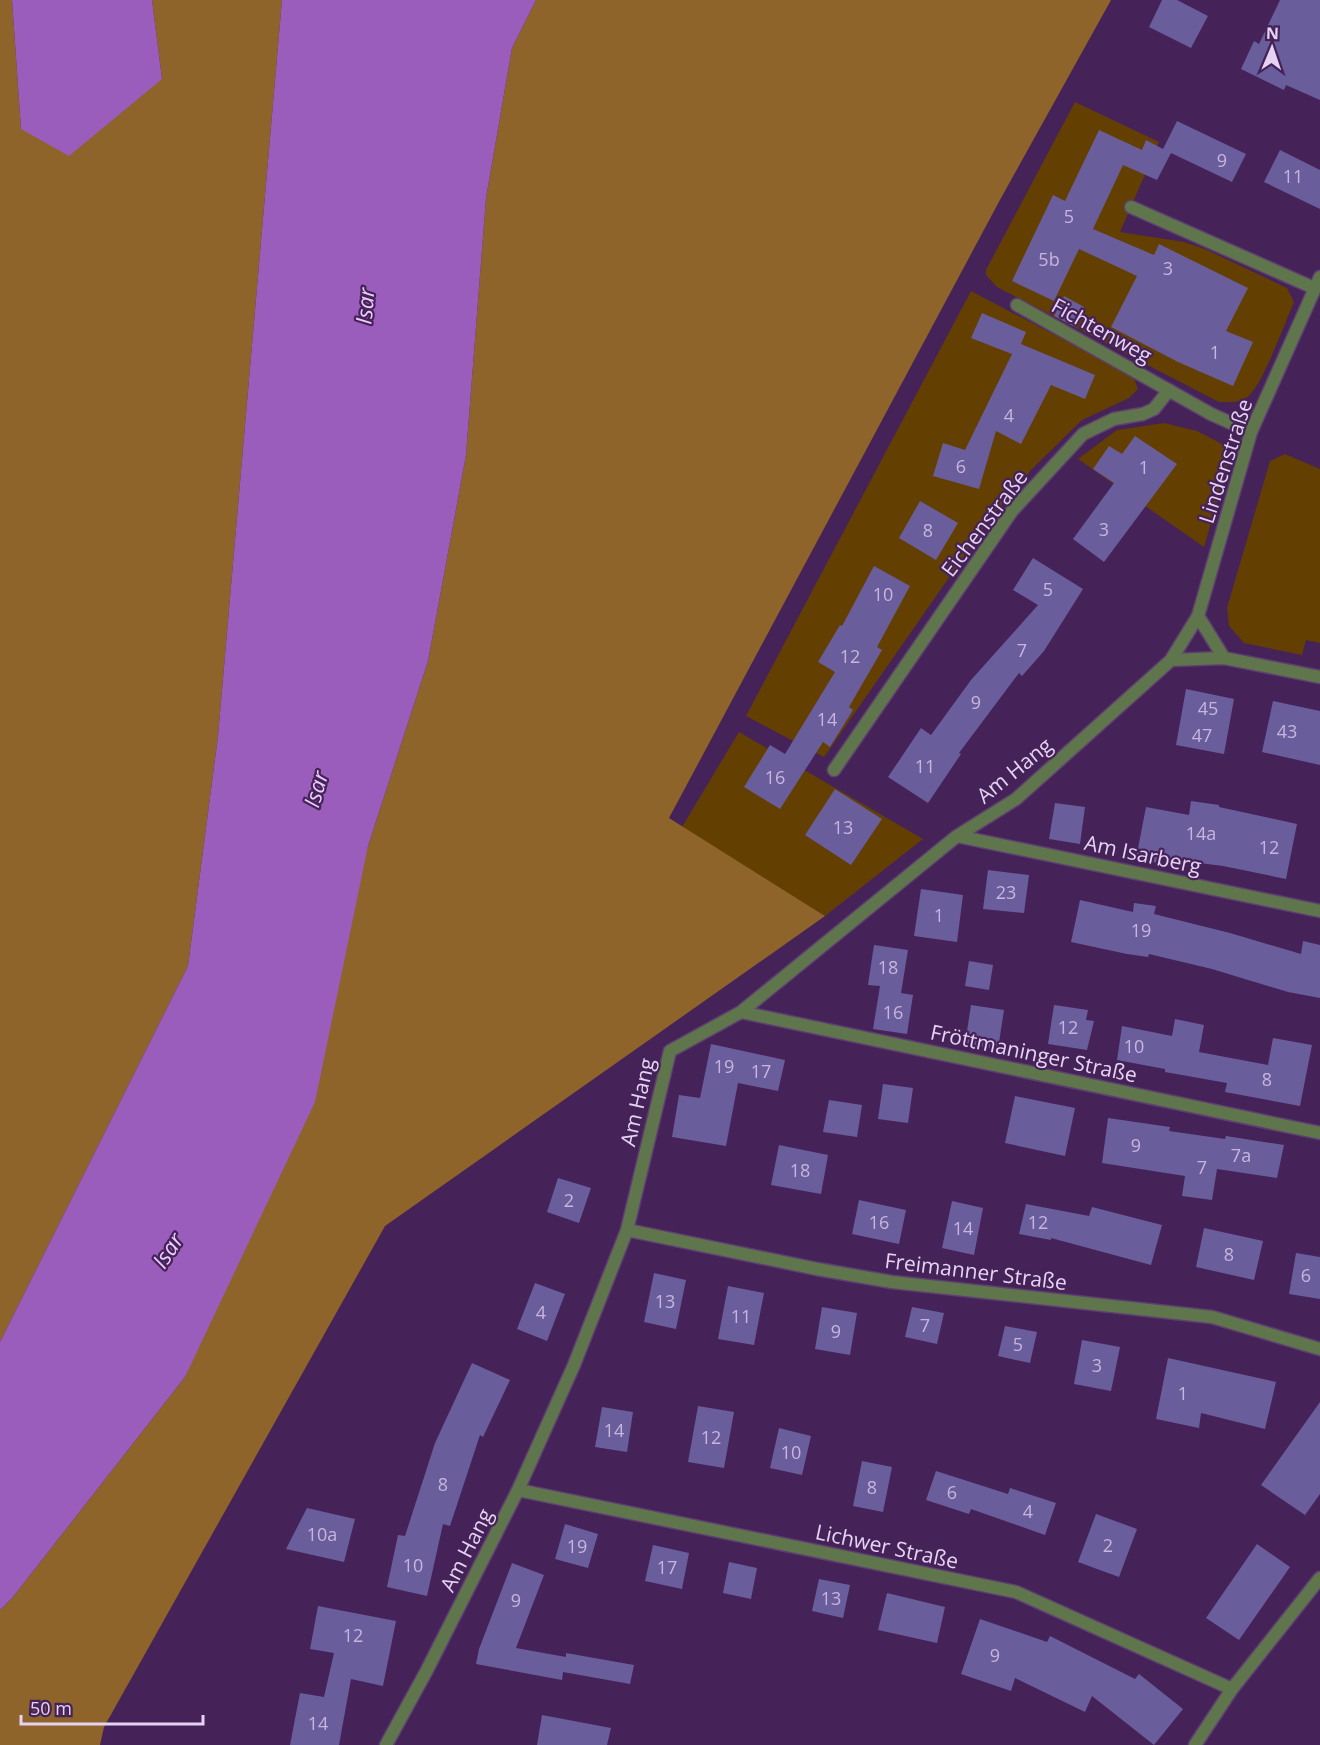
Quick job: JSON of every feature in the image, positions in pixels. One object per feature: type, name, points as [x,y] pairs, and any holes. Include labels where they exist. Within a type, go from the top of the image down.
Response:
[{"type":"street","points":[[1131,207],[1314,288]]},
{"type":"street","name":"Lindenstraße","points":[[1198,616],[1251,432],[1320,277]]},
{"type":"street","name":"Fichtenweg","points":[[1017,305],[1169,390]]},
{"type":"street","points":[[1169,390],[1210,414],[1251,432]]},
{"type":"street","name":"Eichenstraße","points":[[834,770],[1012,511],[1083,434],[1114,419],[1143,414],[1154,409],[1169,390]]},
{"type":"street","points":[[1198,616],[1224,658]]},
{"type":"street","name":"Am Hang","points":[[386,1745],[427,1670],[518,1490],[574,1365],[627,1230],[669,1051],[741,1012],[957,836],[1016,799],[1172,660],[1198,616]]},
{"type":"street","points":[[1172,660],[1224,658],[1320,677]]},
{"type":"street","name":"Am Isarberg","points":[[957,836],[1320,911]]},
{"type":"street","name":"Fröttmaninger Straße","points":[[741,1012],[1320,1133]]},
{"type":"street","name":"Freimanner Straße","points":[[627,1230],[816,1269],[892,1282],[1212,1317],[1320,1349]]},
{"type":"street","name":"Lichwer Straße","points":[[518,1490],[1016,1593],[1232,1689]]},
{"type":"street","points":[[1195,1745],[1232,1689],[1320,1578]]},
{"type":"shaded area","points":[[0,0],[12,0],[21,129],[162,79],[152,0],[282,0],[218,736],[188,966],[0,1342]]},
{"type":"shaded area","points":[[536,0],[1111,0],[1001,198],[669,818],[825,916],[385,1226],[104,1727],[100,1745],[0,1745],[0,1610],[13,1597],[185,1377],[368,846],[428,661],[466,455],[486,198],[512,48]]},
{"type":"shaded area","points":[[1075,102],[1159,142],[1120,232],[1184,242],[1205,249],[1287,288],[1294,302],[1266,369],[1246,398],[1219,402],[997,287],[986,275],[986,270]]},
{"type":"shaded area","points":[[971,291],[1133,376],[1138,389],[1129,398],[1082,420],[1031,470],[989,520],[824,757],[746,716]]},
{"type":"shaded area","points":[[1164,423],[1197,431],[1224,445],[1229,460],[1204,547],[1078,459],[1117,430]]},
{"type":"shaded area","points":[[1285,454],[1320,469],[1320,643],[1306,640],[1302,655],[1244,643],[1229,626],[1227,608],[1270,461]]},
{"type":"shaded area","points":[[739,732],[923,839],[825,916],[682,827]]},
{"type":"water","points":[[12,0],[152,0],[162,79],[69,156],[21,129]]},
{"type":"water","name":"Isar","points":[[282,0],[536,0],[512,48],[486,198],[466,455],[428,661],[368,846],[315,1102],[185,1377],[13,1597],[0,1610],[0,1342],[188,966],[218,736]]},
{"type":"building","points":[[1162,0],[1177,0],[1208,16],[1191,48],[1149,27]]},
{"type":"building","points":[[1280,0],[1320,0],[1320,100],[1286,85],[1284,90],[1241,69],[1254,41],[1259,44]]},
{"type":"building","points":[[1177,121],[1246,154],[1232,182],[1171,153],[1157,180],[1123,165],[1093,229],[1154,255],[1159,244],[1248,288],[1226,331],[1253,342],[1233,386],[1178,362],[1111,327],[1137,276],[1079,249],[1054,301],[1012,281],[1053,195],[1065,201],[1099,130],[1142,150],[1146,140],[1163,149]]},
{"type":"building","points":[[1280,150],[1320,170],[1320,209],[1264,182]]},
{"type":"building","points":[[1064,296],[1084,307],[1075,327],[1054,316]]},
{"type":"building","points":[[982,313],[1026,332],[1021,344],[1095,375],[1085,399],[1051,385],[1021,444],[996,431],[979,489],[933,476],[943,443],[965,450],[1012,354],[971,338]]},
{"type":"building","points":[[1135,436],[1177,464],[1104,562],[1073,539],[1114,483],[1093,469],[1109,446],[1122,454]]},
{"type":"building","points":[[920,501],[958,523],[936,560],[899,538]]},
{"type":"building","points":[[1033,558],[1083,589],[1044,651],[1022,676],[1019,673],[959,753],[961,754],[928,803],[888,777],[921,728],[931,735],[971,680],[1038,605],[1013,590]]},
{"type":"building","points":[[874,566],[910,586],[877,647],[882,650],[849,707],[853,710],[830,747],[823,742],[780,809],[744,787],[770,745],[785,754],[835,672],[818,662],[840,625],[842,626]]},
{"type":"building","points":[[1186,689],[1234,699],[1224,754],[1176,745]]},
{"type":"building","points":[[1273,701],[1320,711],[1320,765],[1262,752]]},
{"type":"building","points":[[835,789],[882,819],[851,865],[805,835]]},
{"type":"building","points":[[1191,801],[1219,805],[1219,807],[1297,824],[1286,879],[1223,866],[1160,858],[1159,863],[1136,859],[1146,807],[1189,815]]},
{"type":"building","points":[[1055,803],[1085,807],[1080,844],[1049,839]]},
{"type":"building","points":[[988,870],[1029,875],[1024,913],[983,909]]},
{"type":"building","points":[[921,889],[963,895],[957,942],[914,936]]},
{"type":"building","points":[[1080,900],[1133,912],[1134,903],[1156,906],[1154,914],[1301,954],[1303,941],[1320,945],[1320,998],[1288,992],[1212,969],[1149,954],[1148,957],[1127,954],[1071,942]]},
{"type":"building","points":[[874,945],[908,950],[901,993],[913,995],[907,1034],[873,1029],[880,986],[868,985]]},
{"type":"building","points":[[969,961],[993,965],[989,990],[965,986]]},
{"type":"building","points":[[971,1005],[1004,1010],[998,1049],[965,1044]]},
{"type":"building","points":[[1054,1005],[1088,1010],[1086,1020],[1094,1021],[1087,1050],[1048,1044]]},
{"type":"building","points":[[1175,1019],[1204,1025],[1199,1052],[1268,1065],[1273,1038],[1312,1045],[1300,1106],[1225,1092],[1227,1083],[1165,1072],[1165,1069],[1117,1060],[1122,1026],[1172,1036]]},
{"type":"building","points":[[711,1044],[785,1060],[778,1091],[738,1083],[726,1146],[672,1137],[679,1095],[700,1098]]},
{"type":"building","points":[[883,1084],[913,1088],[908,1123],[878,1119]]},
{"type":"building","points":[[1015,1096],[1075,1108],[1065,1156],[1005,1143]]},
{"type":"building","points":[[829,1100],[862,1105],[857,1137],[823,1132]]},
{"type":"building","points":[[1108,1118],[1170,1127],[1169,1131],[1225,1139],[1226,1136],[1284,1145],[1277,1178],[1217,1169],[1212,1200],[1182,1196],[1185,1176],[1102,1163]]},
{"type":"building","points":[[779,1145],[828,1155],[821,1194],[771,1185]]},
{"type":"building","points":[[558,1178],[591,1188],[579,1223],[547,1212]]},
{"type":"building","points":[[859,1200],[906,1210],[899,1244],[852,1234]]},
{"type":"building","points":[[952,1201],[983,1208],[974,1255],[942,1248]]},
{"type":"building","points":[[1026,1204],[1089,1216],[1092,1207],[1162,1225],[1151,1265],[1051,1238],[1051,1240],[1019,1234]]},
{"type":"building","points":[[1204,1228],[1263,1241],[1254,1280],[1196,1267]]},
{"type":"building","points":[[1296,1253],[1320,1257],[1320,1299],[1289,1294]]},
{"type":"building","points":[[654,1273],[686,1280],[676,1329],[644,1322]]},
{"type":"building","points":[[535,1283],[565,1294],[547,1341],[517,1329]]},
{"type":"building","points":[[728,1286],[764,1293],[754,1345],[718,1339]]},
{"type":"building","points":[[822,1307],[857,1313],[850,1355],[815,1349]]},
{"type":"building","points":[[912,1307],[944,1313],[937,1344],[905,1337]]},
{"type":"building","points":[[1005,1326],[1037,1332],[1030,1363],[998,1356]]},
{"type":"building","points":[[1082,1340],[1120,1347],[1111,1391],[1074,1384]]},
{"type":"building","points":[[1168,1358],[1276,1382],[1265,1429],[1201,1413],[1199,1428],[1156,1419]]},
{"type":"building","points":[[472,1363],[510,1380],[483,1437],[480,1435],[450,1526],[443,1524],[427,1596],[387,1587],[398,1535],[405,1536],[435,1443]]},
{"type":"building","points":[[1320,1402],[1320,1494],[1305,1515],[1261,1485]]},
{"type":"building","points":[[698,1406],[734,1412],[724,1468],[688,1462]]},
{"type":"building","points":[[602,1407],[633,1412],[627,1452],[595,1447]]},
{"type":"building","points":[[779,1428],[811,1436],[802,1475],[770,1468]]},
{"type":"building","points":[[862,1461],[892,1467],[883,1512],[853,1506]]},
{"type":"building","points":[[936,1471],[1008,1494],[1010,1488],[1056,1503],[1045,1535],[971,1509],[969,1514],[926,1500]]},
{"type":"building","points":[[307,1508],[355,1519],[344,1562],[286,1549]]},
{"type":"building","points":[[1096,1514],[1137,1529],[1119,1577],[1078,1562]]},
{"type":"building","points":[[565,1524],[598,1534],[588,1568],[555,1559]]},
{"type":"building","points":[[1257,1544],[1290,1567],[1239,1640],[1206,1618]]},
{"type":"building","points":[[653,1545],[689,1553],[682,1589],[645,1581]]},
{"type":"building","points":[[729,1562],[757,1568],[751,1599],[723,1593]]},
{"type":"building","points":[[512,1563],[544,1575],[516,1648],[566,1657],[566,1653],[634,1665],[630,1684],[563,1672],[562,1680],[476,1664],[479,1649]]},
{"type":"building","points":[[819,1579],[850,1585],[843,1618],[812,1611]]},
{"type":"building","points":[[887,1593],[945,1607],[937,1643],[878,1630]]},
{"type":"building","points":[[318,1606],[396,1621],[383,1686],[351,1679],[339,1745],[290,1745],[300,1693],[324,1697],[334,1653],[310,1649]]},
{"type":"building","points":[[980,1619],[1047,1642],[1050,1636],[1135,1679],[1139,1674],[1183,1709],[1154,1745],[1092,1696],[1085,1712],[1015,1678],[1011,1691],[961,1674]]},
{"type":"building","points":[[542,1715],[611,1728],[607,1745],[537,1745]]}]
